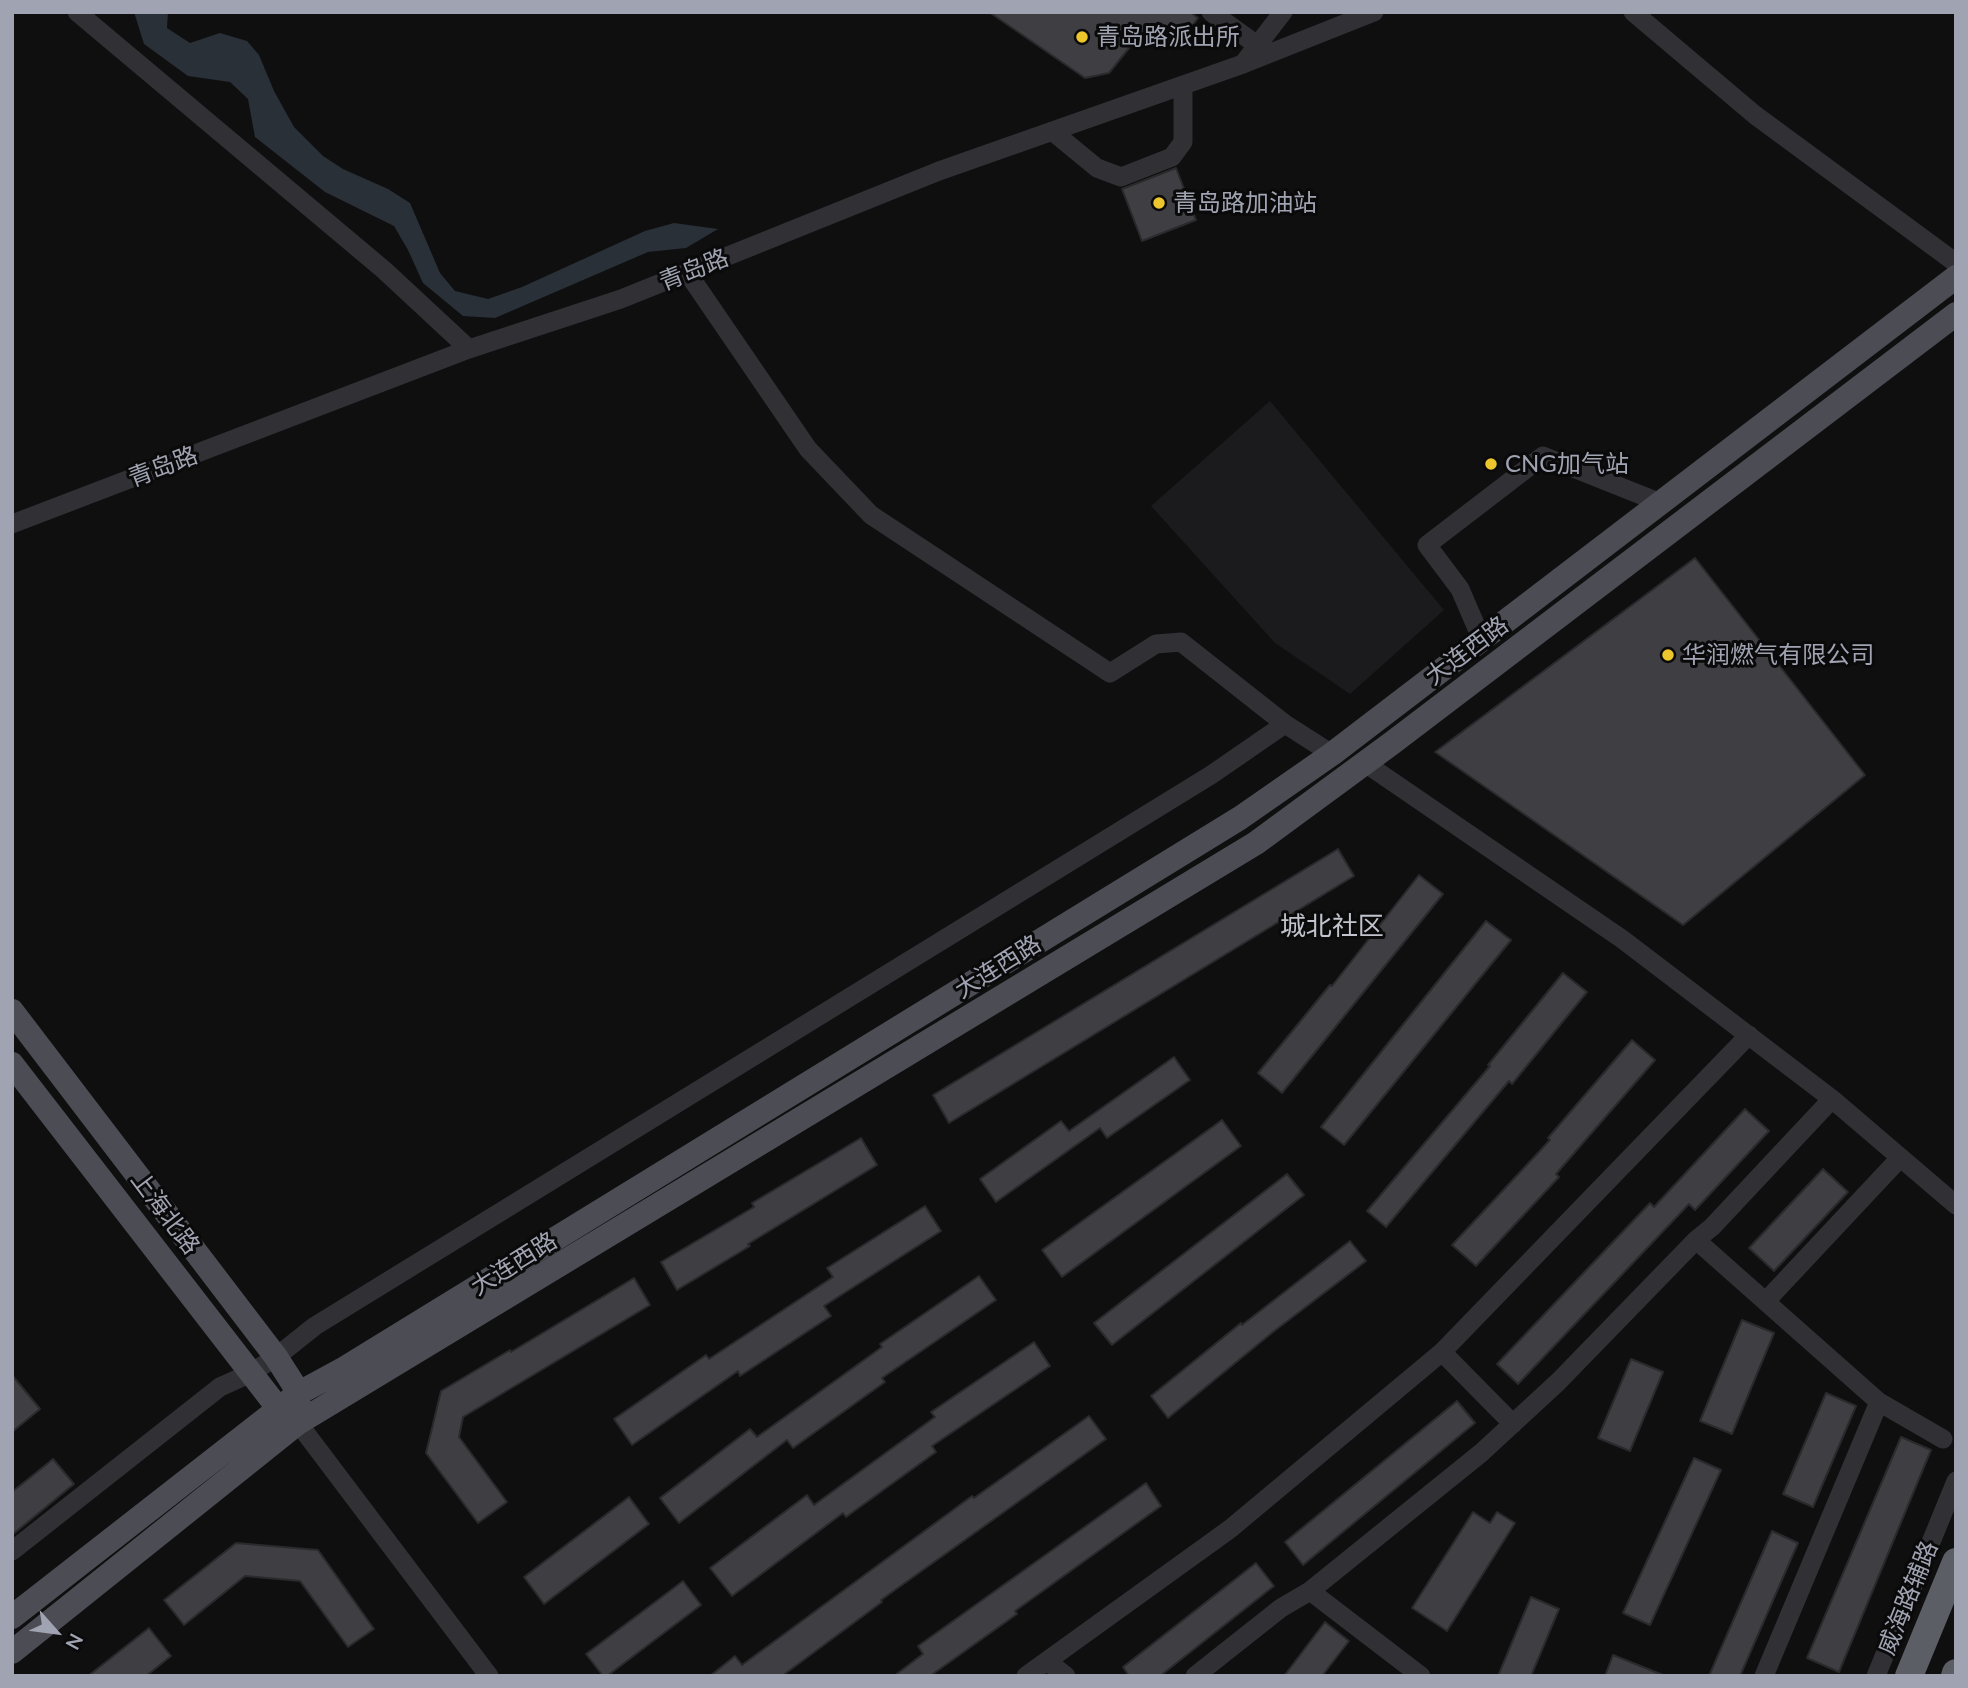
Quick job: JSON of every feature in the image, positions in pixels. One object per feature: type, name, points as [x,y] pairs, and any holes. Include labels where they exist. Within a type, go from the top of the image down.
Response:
[{"type":"highway","points":[[1898,1676],[1951,1574]]},
{"type":"highway","points":[[1909,1676],[1951,1574]]},
{"type":"main road","name":"大连西路","points":[[12,1616],[299,1394],[1240,818],[1332,754],[1956,277]]},
{"type":"main road","name":"大连西路","points":[[12,1652],[298,1423],[1256,843],[1956,314]]},
{"type":"main road","name":"上海北路","points":[[15,1020],[276,1357],[299,1394]]},
{"type":"main road","name":"上海北路","points":[[12,1064],[278,1408],[298,1423]]},
{"type":"main road","points":[[298,1423],[299,1394]]},
{"type":"street","points":[[77,12],[384,270],[470,349]]},
{"type":"street","points":[[1211,12],[1258,45]]},
{"type":"street","points":[[1243,64],[1283,12]]},
{"type":"street","name":"青岛路","points":[[12,524],[470,349],[621,299],[939,171],[1243,64],[1374,12]]},
{"type":"street","points":[[1633,12],[1755,115],[1956,264]]},
{"type":"street","points":[[1052,131],[1097,167],[1121,177],[1172,157],[1183,142],[1183,85]]},
{"type":"street","points":[[687,272],[808,449],[871,515],[1110,673],[1156,644],[1181,642],[1285,724],[1332,754]]},
{"type":"street","points":[[1482,640],[1460,589],[1427,545],[1501,488],[1543,456],[1661,503]]},
{"type":"street","points":[[12,1551],[220,1387],[251,1373],[315,1326],[1211,775],[1285,724]]},
{"type":"street","points":[[1365,763],[1622,939],[1832,1099],[1956,1205]]},
{"type":"street","points":[[1026,1676],[1230,1529],[1442,1352],[1749,1035]]},
{"type":"street","points":[[1195,1676],[1282,1608],[1310,1591],[1481,1453],[1558,1382],[1696,1240],[1713,1227],[1832,1099]]},
{"type":"street","points":[[1766,1301],[1900,1158]]},
{"type":"street","points":[[1696,1240],[1879,1402],[1943,1438]]},
{"type":"street","points":[[1442,1352],[1513,1424]]},
{"type":"street","points":[[1764,1676],[1879,1402]]},
{"type":"street","name":"上海北路","points":[[298,1423],[489,1676]]},
{"type":"street","name":"威海路辅路","points":[[1876,1676],[1956,1481]]},
{"type":"street","points":[[1310,1591],[1421,1676]]},
{"type":"street","points":[[1047,1661],[1066,1676]]},
{"type":"shaded area","points":[[134,12],[168,12],[167,28],[190,43],[220,33],[247,41],[259,55],[274,91],[294,127],[323,156],[410,203],[440,273],[455,291],[488,299],[522,287],[645,231],[674,223],[718,229],[686,248],[648,252],[495,318],[463,316],[423,283],[394,226],[325,192],[255,137],[248,99],[230,82],[188,76],[144,44]]},
{"type":"shaded area","points":[[1270,401],[1444,610],[1350,694],[1275,643],[1151,506]]},
{"type":"building","name":"青岛路派出所","points":[[989,12],[1190,12],[1198,18],[1177,47],[1146,27],[1109,73],[1085,78]]},
{"type":"building","name":"青岛路加油站","points":[[1176,168],[1196,220],[1142,241],[1122,189]]},
{"type":"building","name":"华润燃气有限公司","points":[[1695,558],[1865,775],[1683,925],[1435,752]]},
{"type":"building","points":[[1338,849],[1354,876],[949,1123],[933,1095]]},
{"type":"building","points":[[1419,875],[1443,894],[1282,1093],[1258,1073],[1330,985],[1332,986]]},
{"type":"building","points":[[1486,921],[1511,940],[1344,1145],[1321,1127]]},
{"type":"building","points":[[1563,973],[1587,992],[1512,1084],[1509,1081],[1386,1227],[1367,1211],[1490,1066],[1488,1065]]},
{"type":"building","points":[[1632,1040],[1655,1060],[1556,1174],[1559,1177],[1476,1266],[1452,1245],[1550,1140],[1548,1138]]},
{"type":"building","points":[[1174,1057],[1190,1080],[1107,1138],[1100,1128],[996,1202],[980,1179],[1061,1121],[1069,1131]]},
{"type":"building","points":[[1745,1109],[1769,1131],[1695,1210],[1689,1204],[1518,1384],[1497,1364],[1650,1203],[1654,1207]]},
{"type":"building","points":[[1222,1120],[1241,1146],[1062,1277],[1042,1250]]},
{"type":"building","points":[[861,1138],[877,1165],[677,1290],[661,1262],[754,1207],[752,1203]]},
{"type":"building","points":[[1823,1169],[1848,1192],[1774,1271],[1749,1248]]},
{"type":"building","points":[[1287,1174],[1304,1195],[1112,1345],[1094,1323]]},
{"type":"building","points":[[925,1206],[941,1231],[824,1306],[831,1316],[740,1376],[738,1371],[632,1445],[614,1419],[706,1355],[709,1359],[833,1277],[827,1268]]},
{"type":"building","points":[[1350,1241],[1366,1261],[1273,1332],[1168,1418],[1151,1396],[1241,1323],[1242,1325]]},
{"type":"building","points":[[979,1276],[996,1300],[882,1378],[885,1382],[793,1448],[787,1440],[679,1523],[660,1498],[750,1429],[757,1437],[882,1347],[880,1344]]},
{"type":"building","points":[[634,1278],[650,1305],[463,1417],[459,1437],[507,1502],[478,1523],[426,1453],[441,1391]]},
{"type":"building","points":[[1742,1320],[1774,1333],[1732,1434],[1700,1421]]},
{"type":"building","points":[[1034,1342],[1050,1366],[932,1446],[936,1452],[846,1517],[843,1513],[732,1596],[710,1568],[807,1495],[814,1505],[935,1417],[931,1412]]},
{"type":"building","points":[[1631,1359],[1663,1372],[1630,1451],[1598,1438]]},
{"type":"building","points":[[12,1375],[40,1409],[12,1432]]},
{"type":"building","points":[[1826,1393],[1856,1406],[1813,1507],[1783,1494]]},
{"type":"building","points":[[1457,1401],[1475,1423],[1303,1565],[1285,1542]]},
{"type":"building","points":[[1089,1416],[1106,1439],[881,1600],[882,1602],[782,1676],[710,1676],[735,1656],[742,1665],[972,1496],[974,1498]]},
{"type":"building","points":[[1901,1437],[1931,1450],[1839,1672],[1807,1658]]},
{"type":"building","points":[[1694,1458],[1721,1470],[1650,1625],[1623,1613]]},
{"type":"building","points":[[53,1459],[74,1484],[12,1535],[12,1492]]},
{"type":"building","points":[[1146,1483],[1161,1506],[930,1676],[894,1676],[923,1654],[918,1646]]},
{"type":"building","points":[[629,1497],[649,1524],[544,1604],[524,1577]]},
{"type":"building","points":[[1473,1512],[1490,1523],[1497,1512],[1515,1523],[1447,1631],[1412,1608]]},
{"type":"building","points":[[1772,1531],[1798,1543],[1740,1676],[1709,1676]]},
{"type":"building","points":[[236,1543],[318,1550],[374,1629],[348,1647],[300,1581],[245,1576],[184,1625],[164,1600]]},
{"type":"building","points":[[1256,1563],[1274,1586],[1160,1676],[1129,1676],[1123,1667]]},
{"type":"building","points":[[683,1581],[701,1605],[607,1676],[603,1676],[586,1654]]},
{"type":"building","points":[[1531,1597],[1559,1609],[1531,1676],[1498,1676]]},
{"type":"building","points":[[1325,1622],[1349,1641],[1322,1676],[1284,1676]]},
{"type":"building","points":[[149,1628],[171,1656],[146,1676],[88,1676]]},
{"type":"building","points":[[1613,1655],[1663,1675],[1663,1676],[1605,1676]]},
{"type":"place","name":"青岛路派出所","points":[[1082,37]]},
{"type":"place","name":"青岛路加油站","points":[[1159,203]]},
{"type":"place","name":"CNG加气站","points":[[1491,464]]},
{"type":"place","name":"华润燃气有限公司","points":[[1668,655]]},
{"type":"district","name":"城北社区","points":[[1332,927]]}]
